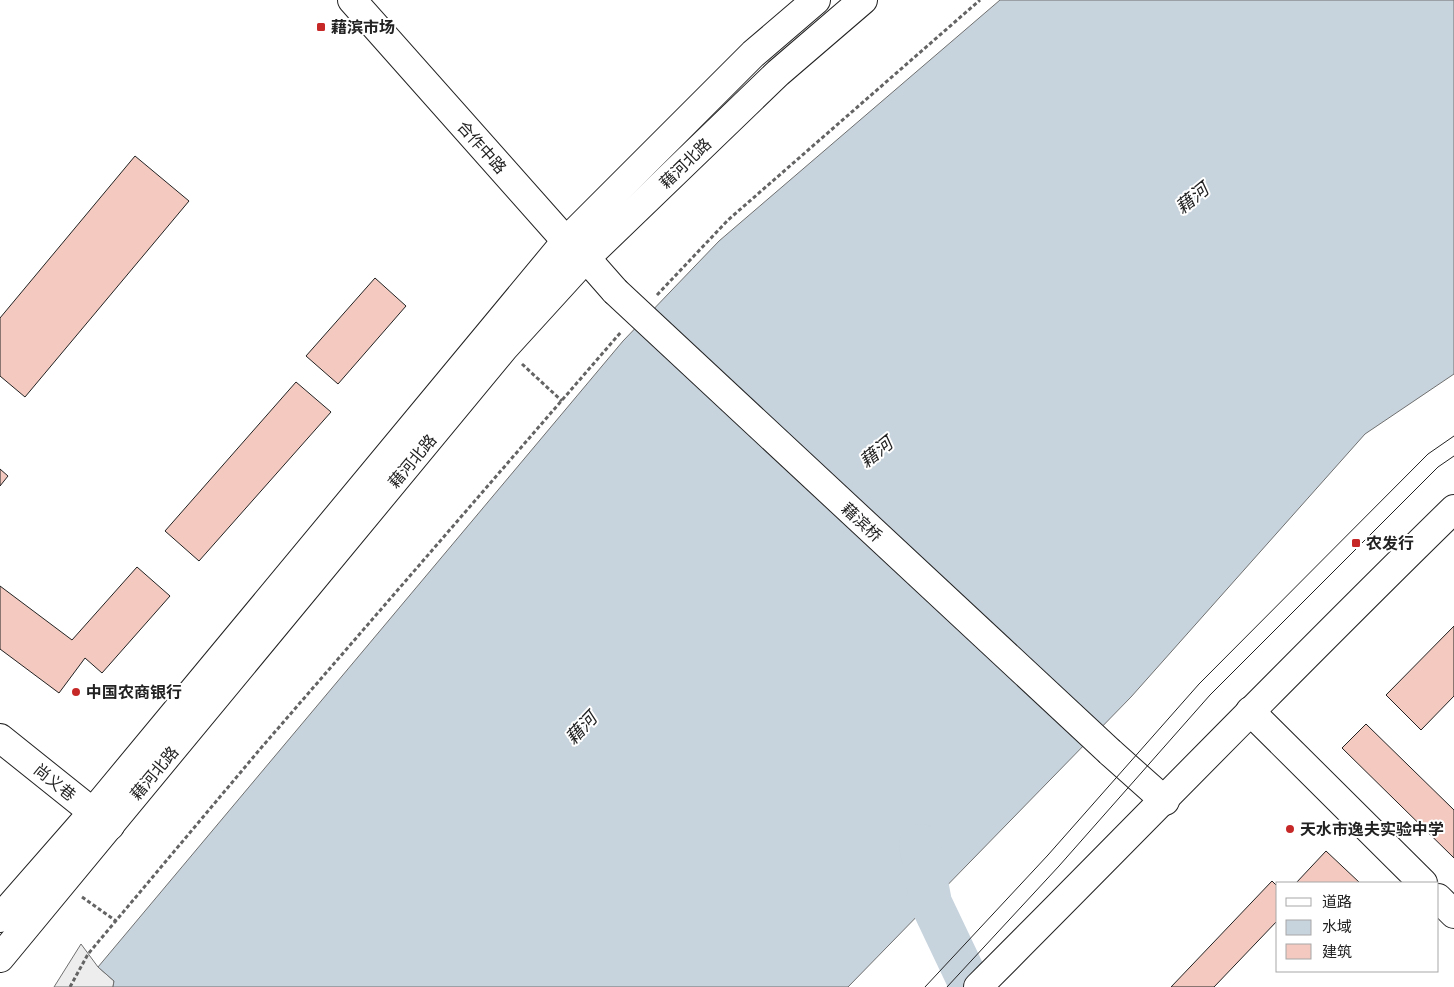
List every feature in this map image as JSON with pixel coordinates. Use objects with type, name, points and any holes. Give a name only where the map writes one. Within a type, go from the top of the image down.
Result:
[{"type":"main road","name":"合作中路","points":[[352,0],[615,291]]},
{"type":"main road","name":"藉河北路","points":[[0,958],[63,883],[101,820],[576,249],[753,54],[816,0]]},
{"type":"main road","name":"藉河北路","points":[[0,918],[101,820],[504,348],[576,249],[863,0]]},
{"type":"main road","name":"藉滨桥","points":[[615,291],[1164,801]]},
{"type":"main road","points":[[978,987],[1164,801],[1250,711],[1454,509]]},
{"type":"main road","points":[[1250,711],[1422,882]]},
{"type":"main road","name":"尚义巷","points":[[0,738],[101,820]]},
{"type":"main road","points":[[1439,899],[1454,914]]},
{"type":"path","points":[[655,297],[728,220],[980,0]]},
{"type":"path","points":[[70,987],[88,954],[261,748],[628,325]]},
{"type":"path","points":[[504,348],[562,401]]},
{"type":"path","points":[[1351,542],[1355,538]]},
{"type":"path","points":[[63,883],[116,921]]},
{"type":"shaded area","points":[[81,944],[98,967],[114,981],[113,987],[54,987]]},
{"type":"water","name":"藉河","points":[[1000,0],[1454,0],[1454,374],[1365,434],[1131,697],[848,987],[113,987],[114,981],[98,967],[623,341],[719,241]]},
{"type":"building","points":[[135,156],[189,201],[25,397],[0,376],[0,318]]},
{"type":"building","points":[[375,278],[406,306],[338,384],[306,356]]},
{"type":"building","points":[[296,382],[331,412],[199,561],[165,531]]},
{"type":"building","points":[[0,469],[8,476],[0,486]]},
{"type":"building","points":[[137,567],[170,596],[102,673],[85,658],[59,693],[0,649],[0,586],[72,640]]},
{"type":"building","points":[[1454,626],[1454,696],[1421,730],[1386,695]]},
{"type":"building","points":[[1366,724],[1454,810],[1454,858],[1342,748]]},
{"type":"building","points":[[1326,851],[1359,882],[1297,882]]},
{"type":"building","points":[[1272,881],[1276,885],[1276,922],[1214,987],[1171,987]]},
{"type":"waterway","points":[[920,845],[931,903],[971,987]]},
{"type":"tram line","points":[[925,987],[1048,855],[1199,684],[1428,454],[1454,436]]},
{"type":"tram line","points":[[947,987],[1059,866],[1210,695],[1438,467],[1454,456]]},
{"type":"place","name":"藉滨市场","points":[[321,27]]},
{"type":"place","name":"农发行","points":[[1356,543]]},
{"type":"place","name":"中国农商银行","points":[[76,692]]},
{"type":"place","name":"天水市逸夫实验中学","points":[[1290,829]]}]
